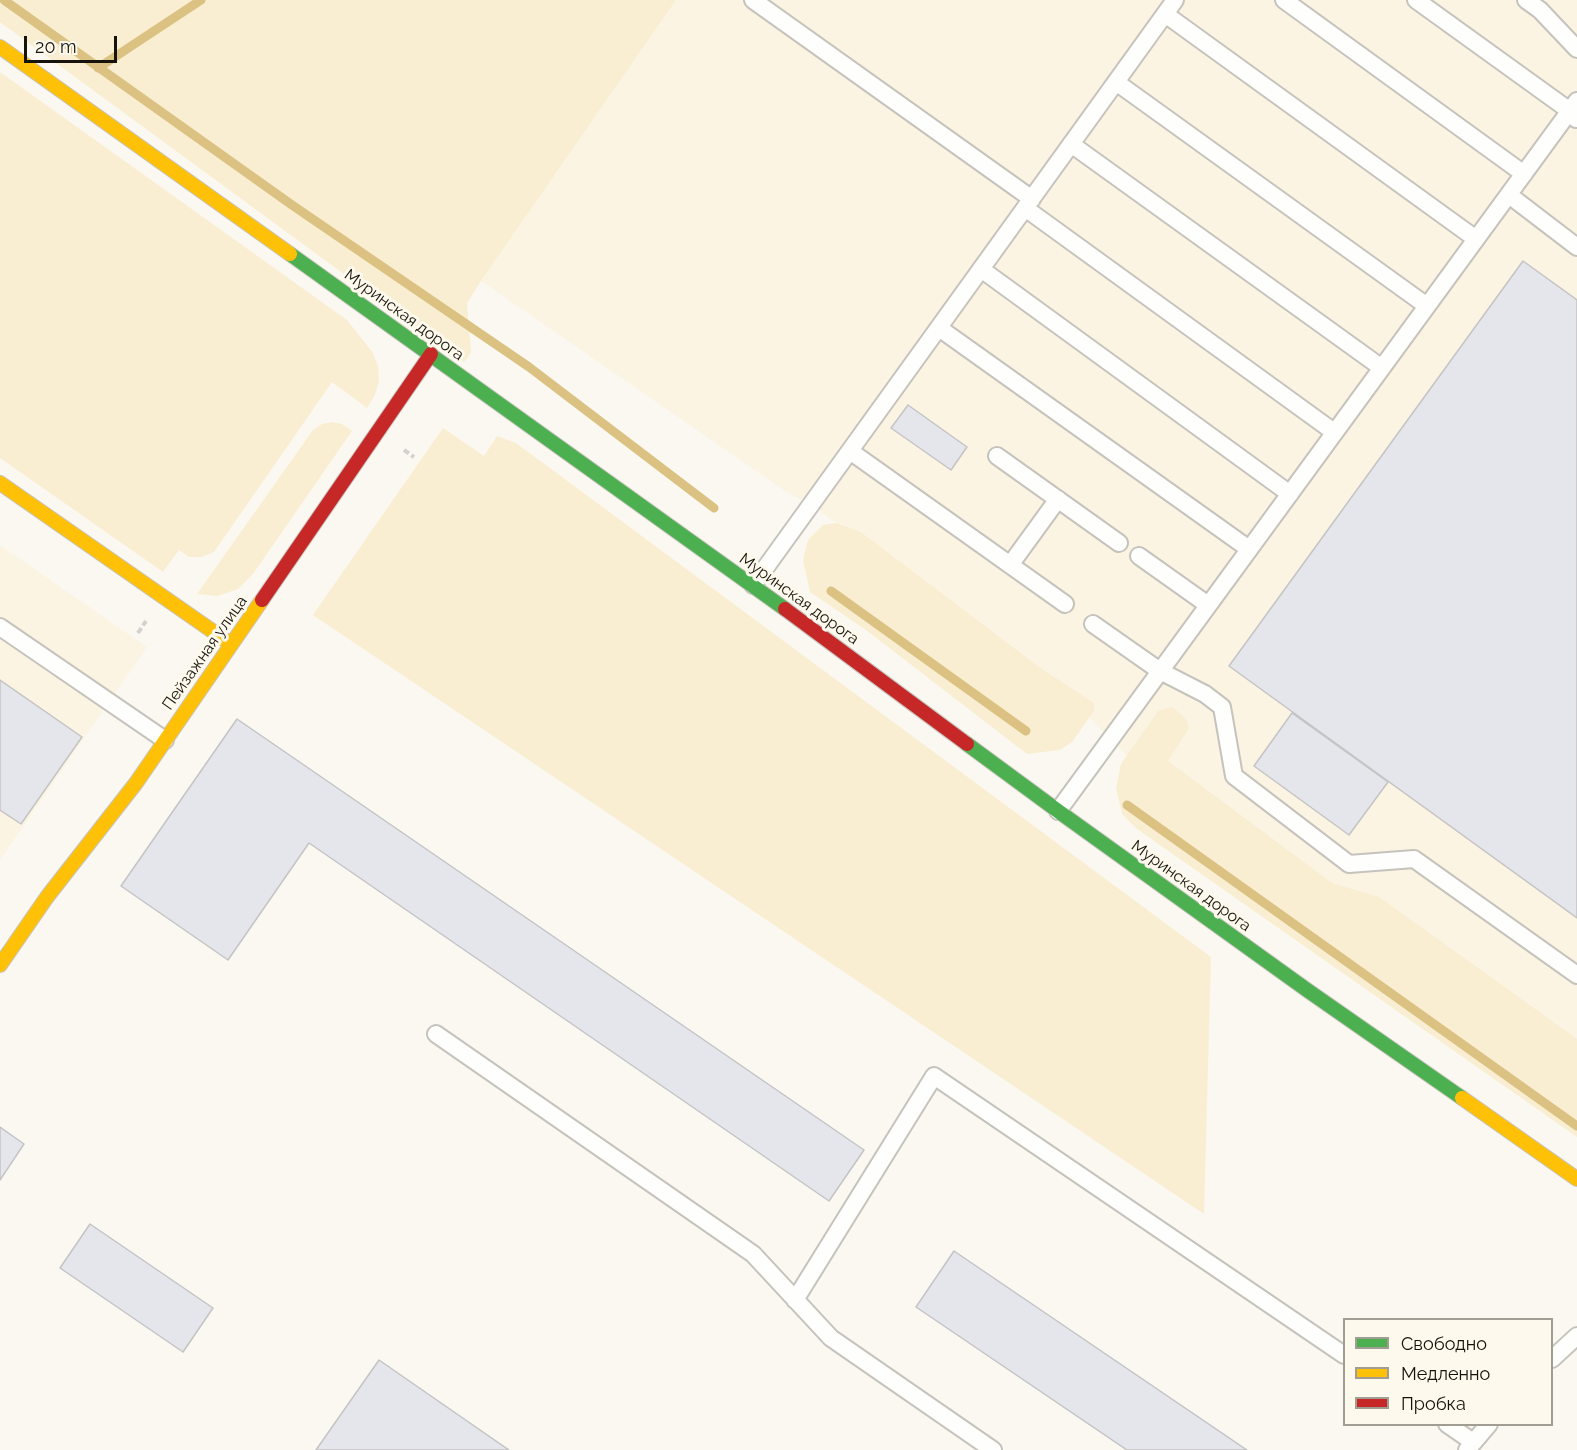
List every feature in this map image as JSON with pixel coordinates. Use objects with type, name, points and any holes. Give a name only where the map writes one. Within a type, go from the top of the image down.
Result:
[{"type":"street","name":"Муринская дорога","points":[[0,47],[753,585],[1058,811],[1307,990],[1577,1179]]},
{"type":"street","name":"Пейзажная улица","points":[[0,965],[47,897],[136,783],[431,354]]},
{"type":"street","points":[[0,483],[231,644]]},
{"type":"lane","points":[[753,0],[1335,432]]},
{"type":"lane","points":[[753,585],[1175,0]]},
{"type":"lane","points":[[1284,0],[1524,174]]},
{"type":"lane","points":[[1058,811],[1524,174],[1575,111],[1416,0]]},
{"type":"lane","points":[[1526,0],[1540,10],[1577,49]]},
{"type":"lane","points":[[1164,14],[1476,239]]},
{"type":"lane","points":[[1116,82],[1427,306]]},
{"type":"lane","points":[[1071,144],[1382,368]]},
{"type":"lane","points":[[1509,195],[1577,247]]},
{"type":"lane","points":[[981,269],[1290,494]]},
{"type":"lane","points":[[939,328],[1250,549]]},
{"type":"lane","points":[[850,451],[1065,604]]},
{"type":"lane","points":[[997,456],[1119,543]]},
{"type":"lane","points":[[1010,565],[1058,499]]},
{"type":"lane","points":[[1139,556],[1208,605]]},
{"type":"lane","points":[[1093,624],[1160,671],[1205,694],[1222,707],[1234,776],[1349,864],[1414,859],[1577,975]]},
{"type":"lane","points":[[0,627],[165,740]]},
{"type":"lane","points":[[436,1034],[753,1254],[831,1338],[993,1450]]},
{"type":"lane","points":[[795,1300],[934,1076],[1343,1354]]},
{"type":"lane","points":[[1553,1357],[1577,1336]]},
{"type":"lane","points":[[1448,1426],[1470,1446],[1488,1426]]},
{"type":"shaded area","points":[[0,0],[676,0],[467,303],[471,353],[464,362],[0,22]]},
{"type":"shaded area","points":[[676,0],[1577,0],[1577,1074],[1135,764],[1042,669],[861,532],[836,523],[811,505],[788,493],[481,281]]},
{"type":"shaded area","points":[[0,72],[347,320],[373,353],[378,366],[379,381],[375,395],[367,408],[332,382],[214,552],[202,557],[189,557],[179,550],[163,572],[0,458]]},
{"type":"shaded area","points":[[332,422],[342,424],[352,431],[253,574],[238,589],[218,596],[197,594],[313,430],[322,424]]},
{"type":"shaded area","points":[[443,428],[484,456],[497,436],[516,443],[1211,957],[1204,1214],[313,615]]},
{"type":"shaded area","points":[[836,523],[861,532],[1042,669],[1094,703],[1094,711],[1072,742],[1060,750],[1027,754],[866,630],[810,592],[803,560],[808,540],[823,525]]},
{"type":"shaded area","points":[[0,545],[147,647],[0,860]]},
{"type":"shaded area","points":[[1172,707],[1185,718],[1189,728],[1168,761],[1332,883],[1379,897],[1577,1039],[1577,1137],[1137,829],[1122,814],[1116,788],[1121,764],[1158,711]]},
{"type":"building","points":[[1523,261],[1577,300],[1577,918],[1229,666]]},
{"type":"building","points":[[908,405],[967,447],[951,470],[891,428]]},
{"type":"building","points":[[0,680],[82,737],[21,824],[0,810]]},
{"type":"building","points":[[1292,713],[1388,782],[1349,835],[1254,766]]},
{"type":"building","points":[[237,719],[864,1150],[829,1201],[309,843],[228,960],[121,886]]},
{"type":"building","points":[[0,1127],[24,1144],[0,1180]]},
{"type":"building","points":[[90,1224],[213,1308],[183,1352],[60,1268]]},
{"type":"building","points":[[954,1251],[1247,1450],[1127,1450],[916,1307]]},
{"type":"building","points":[[379,1360],[509,1450],[316,1450]]},
{"type":"waterway","points":[[4,0],[292,205],[529,367],[714,508]]},
{"type":"waterway","points":[[98,68],[201,0]]},
{"type":"waterway","points":[[831,591],[1026,731]]},
{"type":"waterway","points":[[1127,805],[1577,1126]]},
{"type":"traffic: fast","points":[[290,254],[785,609]]},
{"type":"traffic: fast","points":[[967,744],[1307,990],[1462,1098]]},
{"type":"traffic: slow","points":[[0,47],[290,254]]},
{"type":"traffic: slow","points":[[0,483],[231,644]]},
{"type":"traffic: slow","points":[[0,965],[47,897],[136,783],[262,600]]},
{"type":"traffic: slow","points":[[1462,1098],[1577,1179]]},
{"type":"traffic: jam","points":[[262,600],[431,354]]},
{"type":"traffic: jam","points":[[785,609],[967,744]]}]
